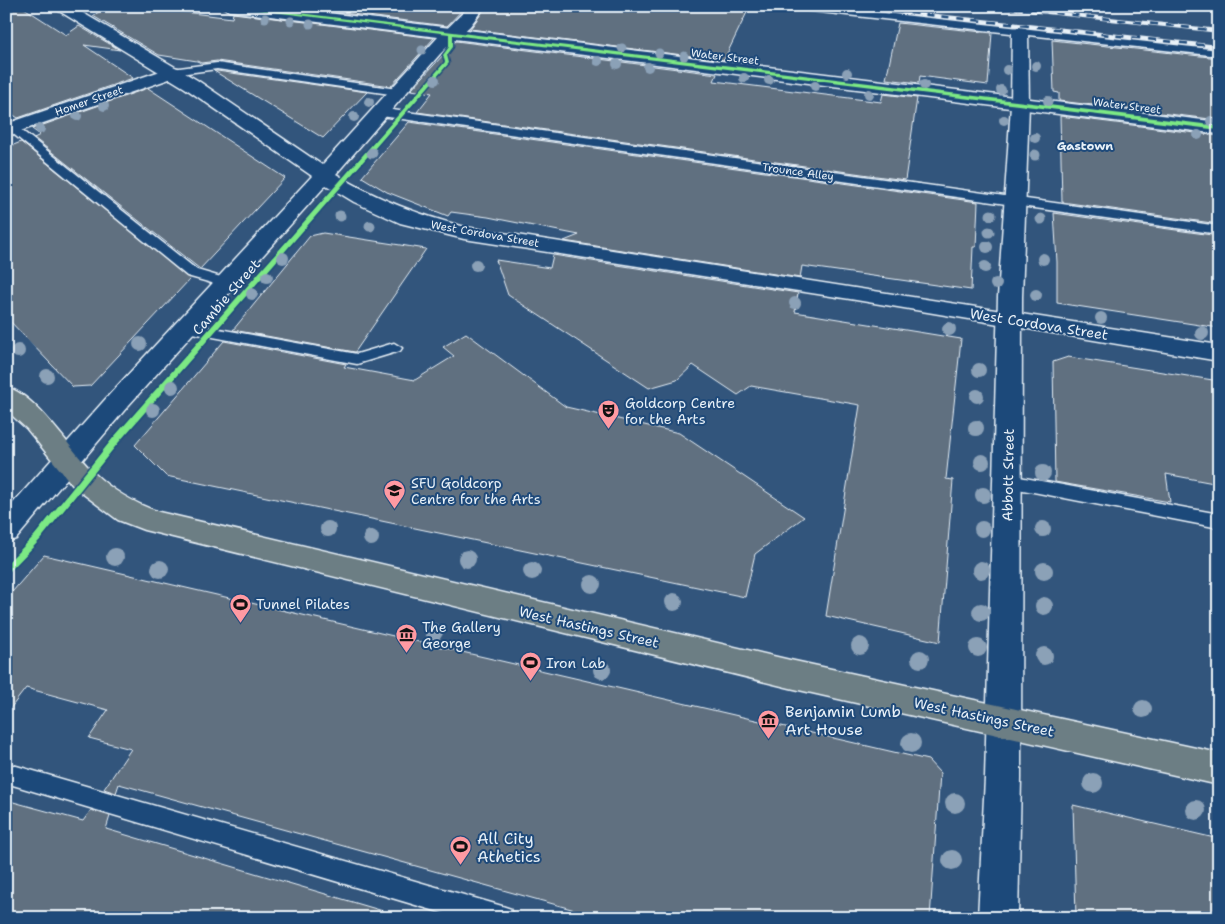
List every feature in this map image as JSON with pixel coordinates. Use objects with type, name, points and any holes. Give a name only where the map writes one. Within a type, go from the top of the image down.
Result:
[{"type":"main road","name":"West Cordova Street","points":[[59,6],[172,72],[324,175],[383,208],[437,227],[1219,353]]},
{"type":"main road","name":"Water Street","points":[[229,6],[1020,105],[1219,128]]},
{"type":"main road","name":"Cambie Street","points":[[6,531],[114,405],[324,175],[378,112],[451,34],[464,23],[477,6]]},
{"type":"main road","name":"Abbott Street","points":[[998,918],[1004,721],[1011,319],[1014,202],[1020,105],[1020,32]]},
{"type":"main road","name":"Homer Street","points":[[9,126],[172,72]]},
{"type":"main road","name":"West Hastings Street","points":[[6,395],[36,423],[66,462],[84,480],[128,512],[154,522],[770,670],[1219,769]]},
{"type":"lane","points":[[792,6],[1219,53]]},
{"type":"lane","points":[[172,72],[217,66],[397,92]]},
{"type":"lane","name":"Trounce Alley","points":[[378,112],[1219,230]]},
{"type":"lane","points":[[9,126],[192,273],[226,283]]},
{"type":"lane","points":[[186,328],[358,359],[394,348]]},
{"type":"lane","points":[[1008,481],[1219,521]]},
{"type":"lane","points":[[6,773],[502,918]]},
{"type":"building","points":[[6,6],[21,6],[66,35],[79,26],[120,50],[84,45],[133,78],[18,118],[6,110]]},
{"type":"building","points":[[107,6],[136,6],[232,18],[233,13],[434,38],[391,86],[217,61],[201,63],[159,55],[93,16]]},
{"type":"building","points":[[288,6],[466,6],[447,26]]},
{"type":"building","points":[[487,6],[750,6],[724,60],[470,29]]},
{"type":"building","points":[[898,23],[992,33],[988,85],[920,76],[919,83],[886,79]]},
{"type":"building","points":[[1052,40],[1219,58],[1219,120],[1059,101],[1059,93],[1054,92]]},
{"type":"building","points":[[456,41],[717,74],[714,81],[881,102],[883,94],[917,98],[905,180],[417,112],[432,93],[411,90]]},
{"type":"building","points":[[214,71],[217,71],[367,92],[323,138]]},
{"type":"building","points":[[148,88],[285,178],[200,269],[34,138],[40,135],[32,129]]},
{"type":"building","points":[[1060,116],[1219,136],[1219,224],[1062,202]]},
{"type":"building","points":[[409,122],[978,202],[976,247],[973,247],[971,290],[802,266],[800,278],[564,241],[579,235],[488,217],[451,212],[448,216],[387,192],[362,177]]},
{"type":"building","points":[[21,142],[190,279],[90,386],[73,387],[6,317],[6,148]]},
{"type":"building","points":[[1054,213],[1219,236],[1219,328],[1057,303]]},
{"type":"building","points":[[323,233],[426,249],[355,352],[233,330],[310,236]]},
{"type":"building","points":[[553,255],[798,293],[795,312],[961,339],[946,479],[953,480],[940,642],[826,616],[860,405],[751,386],[738,395],[693,365],[677,380],[649,388],[508,295],[496,260],[550,268]]},
{"type":"building","points":[[466,333],[566,407],[679,433],[804,517],[755,554],[745,597],[166,476],[135,445],[224,341],[346,364],[344,367],[415,380],[454,356],[443,347]]},
{"type":"building","points":[[1068,357],[1219,381],[1219,484],[1166,474],[1170,502],[1055,482],[1053,362]]},
{"type":"building","points":[[44,555],[928,760],[940,773],[930,918],[604,918],[119,784],[116,793],[104,789],[131,749],[89,738],[108,710],[26,688],[6,714],[6,599]]},
{"type":"building","points":[[6,800],[83,821],[91,810],[110,816],[106,829],[383,911],[382,918],[6,918]]},
{"type":"building","points":[[1073,805],[1219,839],[1219,918],[1076,918]]},
{"type":"railway","points":[[846,6],[1219,47]]},
{"type":"railway","points":[[991,6],[1219,31]]},
{"type":"cycle path","points":[[229,6],[1219,128]]},
{"type":"cycle path","points":[[6,570],[37,538],[116,440],[447,62],[445,55],[451,47],[451,34]]},
{"type":"place","name":"Goldcorp Centre for the Arts","points":[[609,430]]},
{"type":"place","name":"SFU Goldcorp Centre for the Arts","points":[[395,510]]},
{"type":"place","name":"Tunnel Pilates","points":[[240,623]]},
{"type":"place","name":"The Gallery George","points":[[406,654]]},
{"type":"place","name":"Iron Lab","points":[[530,682]]},
{"type":"place","name":"Benjamin Lumb Art House","points":[[769,739]]},
{"type":"place","name":"All City Athetics","points":[[461,866]]},
{"type":"district","name":"Gastown","points":[[1085,146]]}]
